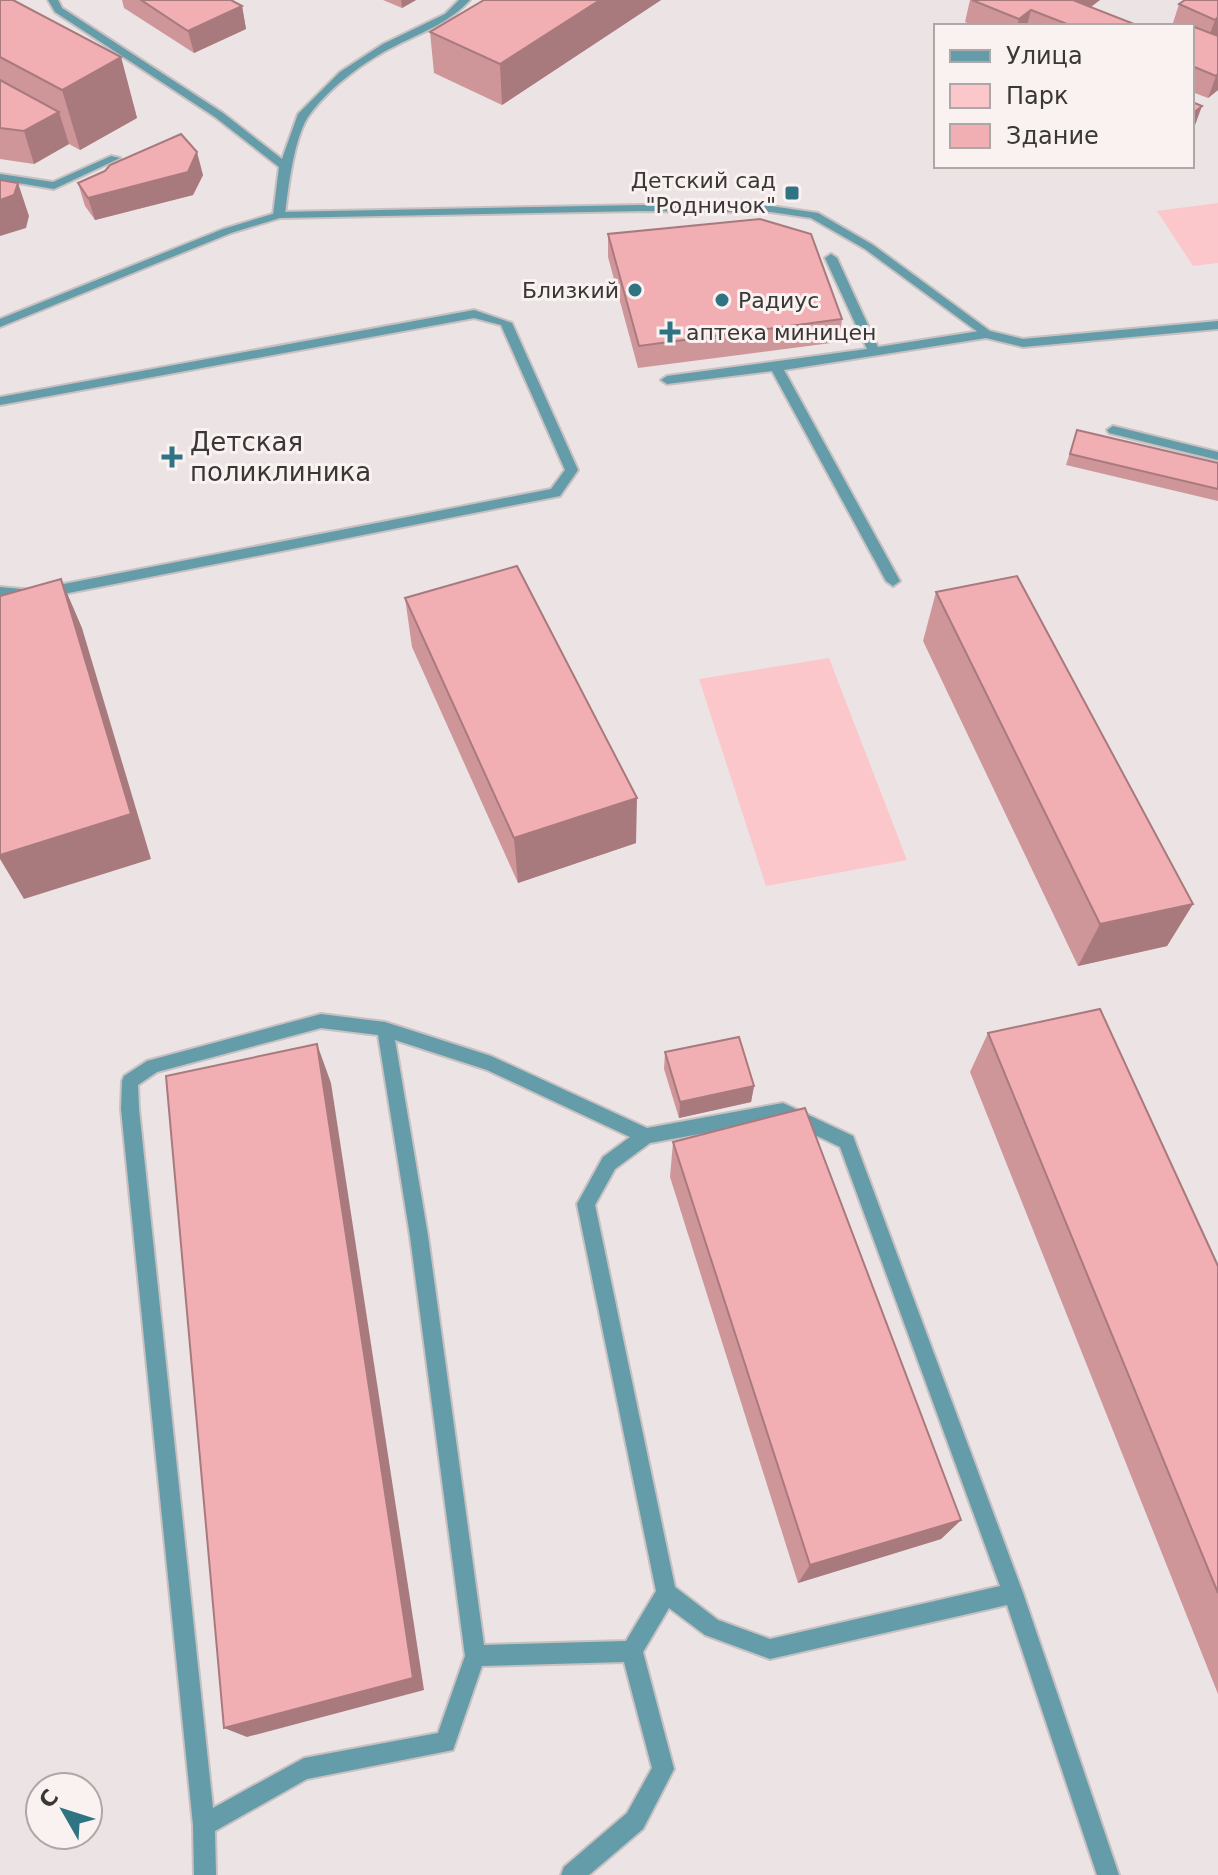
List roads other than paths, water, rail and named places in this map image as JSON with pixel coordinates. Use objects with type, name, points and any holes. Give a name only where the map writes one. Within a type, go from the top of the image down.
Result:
[{"type":"street","points":[[53,0],[58,10],[219,115],[285,166]]},
{"type":"street","points":[[279,215],[285,166],[303,114],[344,74],[387,46],[448,16],[465,0]]},
{"type":"street","points":[[0,177],[54,186],[115,158]]},
{"type":"street","points":[[0,323],[227,231],[279,215],[641,208],[771,209],[814,215],[869,247],[986,334]]},
{"type":"street","points":[[831,258],[874,352]]},
{"type":"street","points":[[0,401],[474,314],[506,323],[572,470],[555,493],[33,595],[0,592]]},
{"type":"street","points":[[667,380],[776,367],[986,334],[1023,343],[1218,325]]},
{"type":"street","points":[[776,367],[893,581]]},
{"type":"street","points":[[1113,430],[1218,456]]},
{"type":"street","points":[[205,1875],[204,1825],[130,1081],[153,1066],[321,1021],[385,1029],[491,1064],[646,1136]]},
{"type":"street","points":[[204,1825],[304,1769],[445,1742],[475,1656],[419,1236],[385,1029]]},
{"type":"street","points":[[1013,1593],[770,1649],[712,1628],[666,1593],[586,1204],[609,1163],[646,1136],[783,1111],[847,1142],[1013,1593],[1108,1875]]},
{"type":"street","points":[[572,1875],[635,1821],[663,1769],[632,1651],[666,1593]]},
{"type":"street","points":[[475,1656],[632,1651]]},
{"type":"place","name":"Детский сад \"Родничок\"","points":[[792,193]]},
{"type":"place","name":"Близкий","points":[[635,290]]},
{"type":"place","name":"Радиус","points":[[722,300]]},
{"type":"place","name":"аптека миницен","points":[[670,332]]},
{"type":"place","name":"Детская поликлиника","points":[[172,457]]}]
